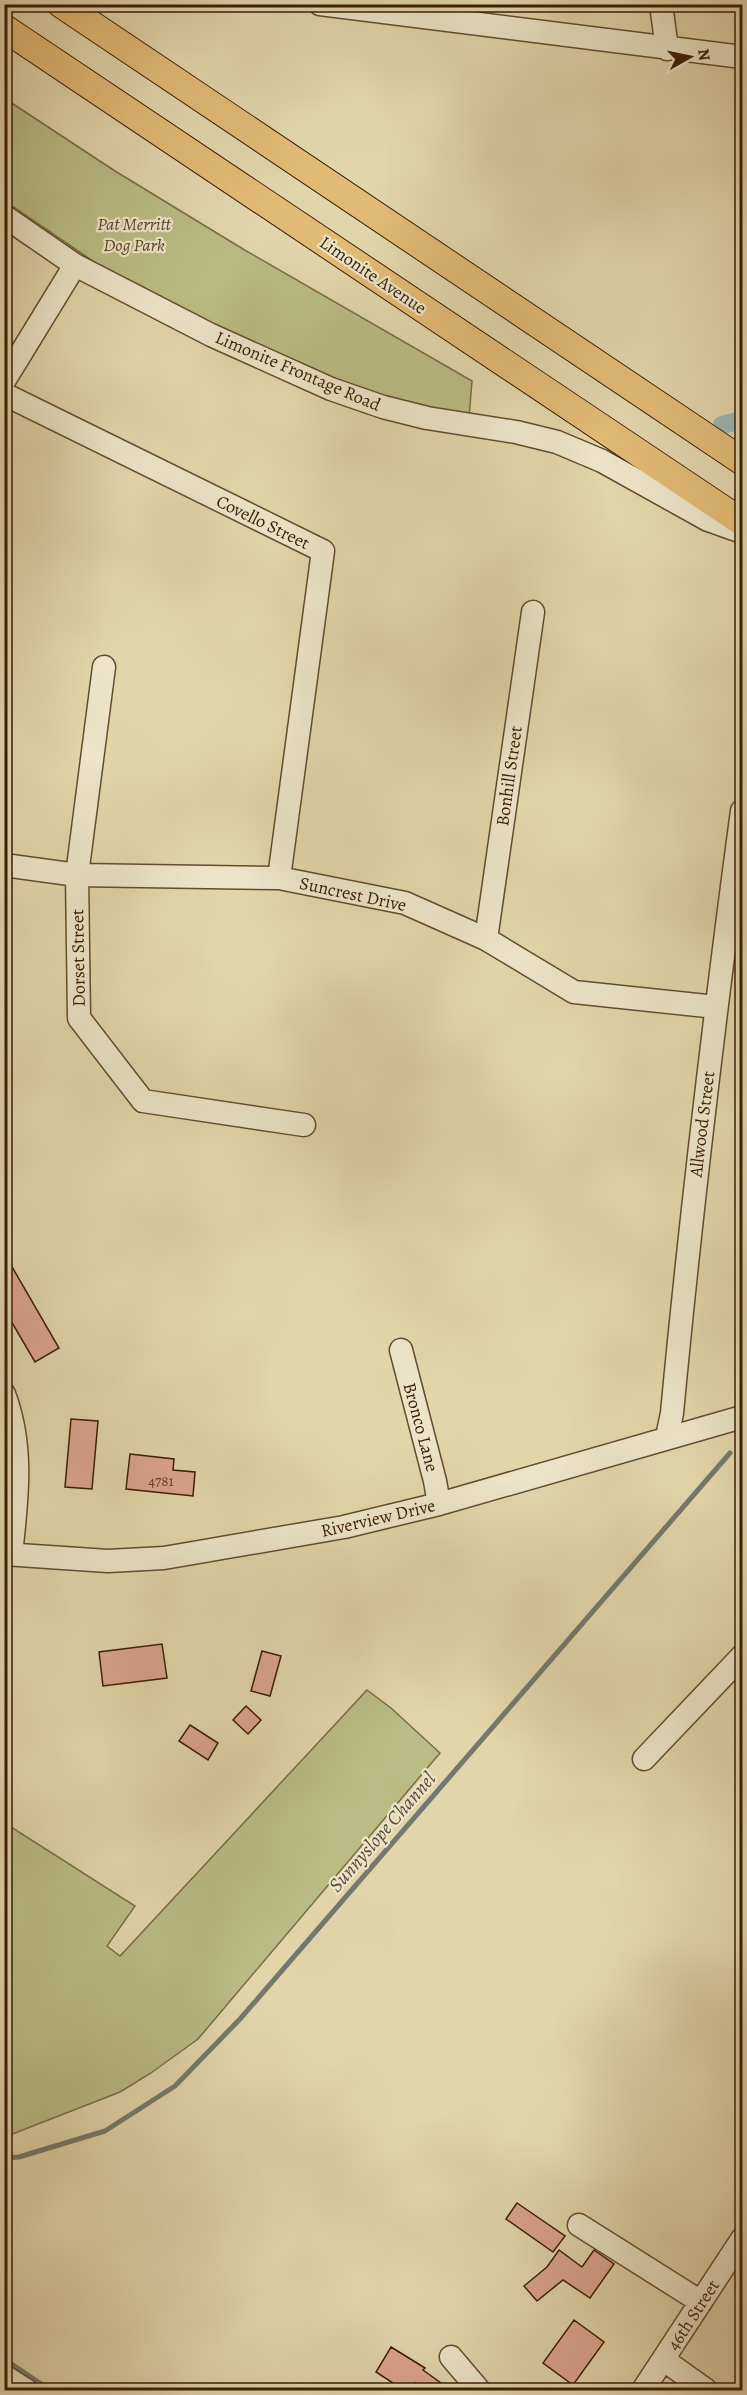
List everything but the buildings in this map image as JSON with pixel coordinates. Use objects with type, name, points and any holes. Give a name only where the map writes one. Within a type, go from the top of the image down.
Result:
[{"type":"main road","points":[[61,4],[742,461]]},
{"type":"main road","name":"Limonite Avenue","points":[[4,28],[742,522]]},
{"type":"street","points":[[320,4],[742,57]]},
{"type":"street","points":[[661,4],[667,48]]},
{"type":"street","name":"Limonite Frontage Road","points":[[4,216],[75,265],[211,336],[331,389],[383,407],[427,418],[516,432],[557,442],[602,461],[708,520],[742,532]]},
{"type":"street","points":[[4,381],[75,265]]},
{"type":"street","name":"Covello Street","points":[[4,394],[322,551],[279,878]]},
{"type":"street","name":"Bonhill Street","points":[[486,939],[533,612]]},
{"type":"street","name":"Dorset Street","points":[[104,667],[77,875],[79,1018],[142,1101],[304,1125]]},
{"type":"street","name":"Allwood Street","points":[[667,1437],[672,1413],[716,1007],[742,811]]},
{"type":"street","name":"Suncrest Drive","points":[[4,865],[77,875],[279,878],[405,903],[486,939],[574,992],[716,1007]]},
{"type":"street","name":"Bronco Lane","points":[[401,1350],[439,1504]]},
{"type":"street","points":[[4,1394],[17,1446],[18,1479],[8,1554]]},
{"type":"street","name":"Riverview Drive","points":[[8,1554],[108,1561],[164,1558],[344,1527],[439,1504],[742,1417]]},
{"type":"street","points":[[644,1759],[742,1656]]},
{"type":"street","points":[[579,2225],[700,2302]]},
{"type":"street","name":"46th Street","points":[[643,2391],[742,2239]]},
{"type":"street","points":[[451,2357],[479,2391]]},
{"type":"street","points":[[664,2360],[706,2391]]},
{"type":"street","points":[[4,2376],[26,2391]]},
{"type":"green space","name":"Pat Merritt Dog Park","points":[[4,98],[115,171],[243,249],[472,381],[469,418],[391,402],[232,336],[109,272],[5,201]]},
{"type":"green space","points":[[367,1690],[391,1708],[440,1753],[198,2039],[120,2092],[5,2137],[5,1823],[135,1906],[107,1946],[120,1956]]},
{"type":"waterway","points":[[722,425],[742,420]]},
{"type":"waterway","name":"Sunnyslope Channel","points":[[4,2158],[19,2157],[105,2131],[175,2086],[240,2019],[730,1453]]},
{"type":"waterway","points":[[4,2359],[50,2390]]}]
